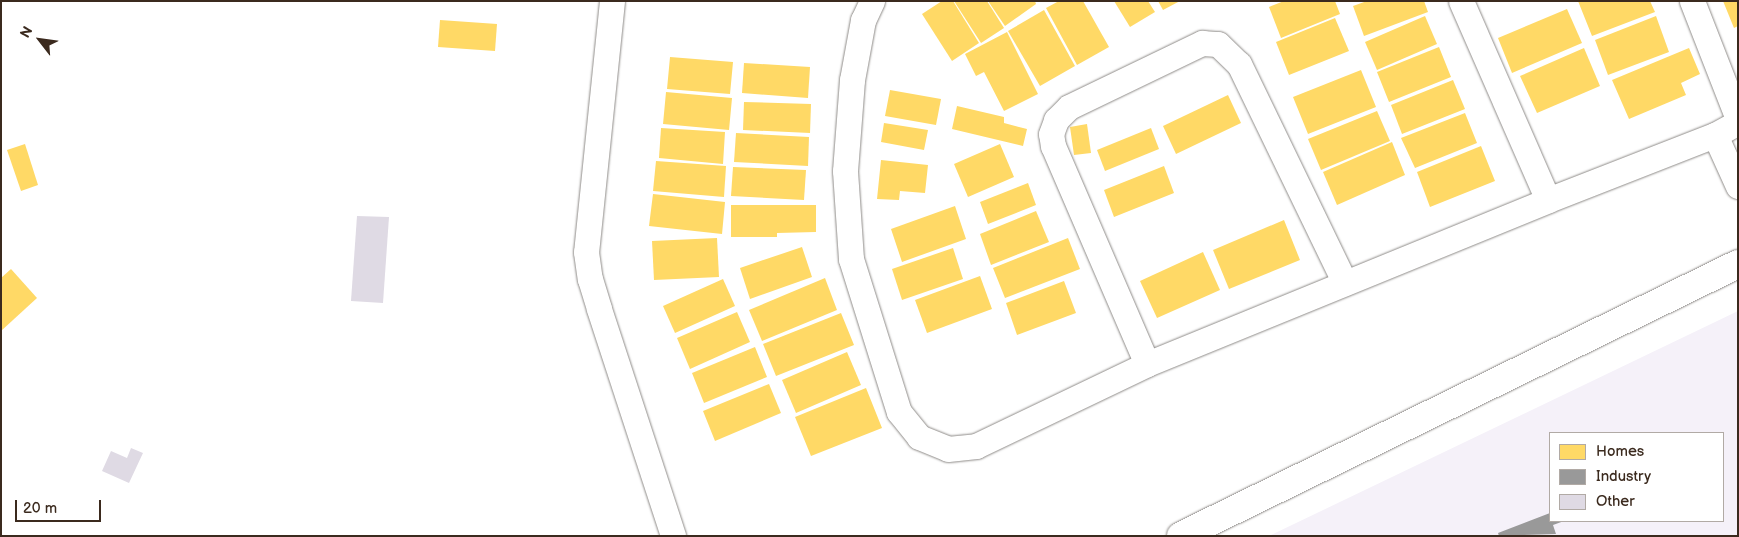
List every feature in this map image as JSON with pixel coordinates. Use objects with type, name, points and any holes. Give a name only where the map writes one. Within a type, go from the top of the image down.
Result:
[{"type":"main road","points":[[1182,536],[1738,264]]},
{"type":"street","points":[[612,1],[586,252],[587,261],[599,309],[673,536]]},
{"type":"street","points":[[872,1],[863,20],[852,80],[845,171],[850,259],[898,412],[919,437],[948,449],[976,446],[1147,364],[1548,200],[1715,135],[1738,121],[1692,1]]},
{"type":"street","points":[[1461,1],[1548,200]]},
{"type":"street","points":[[1147,364],[1054,146],[1052,134],[1056,120],[1070,107],[1202,43],[1218,44],[1239,64],[1345,283]]},
{"type":"street","points":[[1715,135],[1738,186]]},
{"type":"shaded area","points":[[1738,311],[1738,536],[1269,536]]},
{"type":"building: Homes","points":[[942,1],[953,1],[979,43],[952,61],[922,14]]},
{"type":"building: Homes","points":[[954,1],[987,1],[1004,28],[981,43]]},
{"type":"building: Homes","points":[[988,1],[1035,1],[1036,4],[1005,26]]},
{"type":"building: Homes","points":[[1059,1],[1083,1],[1109,47],[1077,65],[1046,8]]},
{"type":"building: Homes","points":[[1114,1],[1148,1],[1155,12],[1130,27]]},
{"type":"building: Homes","points":[[1158,1],[1180,1],[1163,10]]},
{"type":"building: Homes","points":[[1284,1],[1335,1],[1340,14],[1281,38],[1269,7]]},
{"type":"building: Homes","points":[[1367,1],[1424,1],[1428,12],[1364,36],[1353,6]]},
{"type":"building: Homes","points":[[1578,1],[1650,1],[1655,12],[1592,36]]},
{"type":"building: Homes","points":[[1723,1],[1738,1],[1738,26],[1734,28]]},
{"type":"building: Homes","points":[[1567,9],[1582,43],[1512,73],[1498,38]]},
{"type":"building: Homes","points":[[1044,10],[1075,66],[1040,86],[1008,31]]},
{"type":"building: Homes","points":[[1425,16],[1437,44],[1377,70],[1365,42]]},
{"type":"building: Homes","points":[[1656,16],[1669,52],[1608,75],[1595,40]]},
{"type":"building: Homes","points":[[1335,18],[1349,51],[1289,75],[1276,42]]},
{"type":"building: Homes","points":[[440,20],[497,24],[495,51],[438,47]]},
{"type":"building: Homes","points":[[1007,32],[1038,94],[1004,111],[984,72],[976,76],[965,54]]},
{"type":"building: Homes","points":[[1439,47],[1451,77],[1389,102],[1377,72]]},
{"type":"building: Homes","points":[[1584,48],[1600,86],[1537,113],[1520,76]]},
{"type":"building: Homes","points":[[1689,48],[1700,74],[1681,83],[1686,95],[1629,119],[1612,80]]},
{"type":"building: Homes","points":[[670,57],[733,62],[730,94],[667,89]]},
{"type":"building: Homes","points":[[744,63],[810,67],[808,98],[742,93]]},
{"type":"building: Homes","points":[[1361,70],[1376,107],[1308,134],[1293,97]]},
{"type":"building: Homes","points":[[1453,80],[1465,109],[1402,134],[1391,105]]},
{"type":"building: Homes","points":[[890,90],[941,99],[936,125],[885,116]]},
{"type":"building: Homes","points":[[666,92],[732,98],[729,130],[663,124]]},
{"type":"building: Homes","points":[[1228,95],[1241,123],[1176,154],[1163,126]]},
{"type":"building: Homes","points":[[744,102],[811,104],[810,133],[743,130]]},
{"type":"building: Homes","points":[[957,106],[1004,117],[1004,123],[1027,129],[1023,146],[952,129]]},
{"type":"building: Homes","points":[[1377,111],[1390,141],[1321,170],[1308,139]]},
{"type":"building: Homes","points":[[1465,113],[1477,143],[1415,168],[1401,138]]},
{"type":"building: Homes","points":[[884,123],[928,130],[924,150],[881,142]]},
{"type":"building: Homes","points":[[1087,124],[1091,153],[1074,155],[1070,127]]},
{"type":"building: Homes","points":[[661,128],[725,132],[723,164],[659,158]]},
{"type":"building: Homes","points":[[1151,128],[1159,149],[1105,171],[1097,150]]},
{"type":"building: Homes","points":[[736,133],[809,137],[808,166],[734,162]]},
{"type":"building: Homes","points":[[1392,142],[1405,175],[1337,205],[1323,172]]},
{"type":"building: Homes","points":[[25,144],[38,185],[21,191],[7,150]]},
{"type":"building: Homes","points":[[1000,144],[1014,177],[968,197],[954,164]]},
{"type":"building: Homes","points":[[1481,146],[1495,181],[1430,207],[1417,172]]},
{"type":"building: Homes","points":[[881,160],[928,165],[925,193],[900,191],[899,200],[877,199]]},
{"type":"building: Homes","points":[[656,161],[726,166],[724,197],[653,191]]},
{"type":"building: Homes","points":[[1164,166],[1174,193],[1114,217],[1104,190]]},
{"type":"building: Homes","points":[[733,167],[806,170],[804,200],[731,196]]},
{"type":"building: Homes","points":[[1028,183],[1036,205],[988,224],[980,202]]},
{"type":"building: Homes","points":[[653,194],[725,202],[722,234],[649,226]]},
{"type":"building: Homes","points":[[731,205],[816,205],[816,232],[777,233],[777,237],[731,237]]},
{"type":"building: Homes","points":[[955,206],[966,239],[902,262],[891,229]]},
{"type":"building: Homes","points":[[1036,211],[1049,242],[991,265],[980,234]]},
{"type":"building: Homes","points":[[1284,220],[1300,260],[1229,289],[1213,250]]},
{"type":"building: Homes","points":[[717,238],[719,277],[654,280],[652,241]]},
{"type":"building: Homes","points":[[1068,238],[1080,269],[1005,298],[993,268]]},
{"type":"building: Homes","points":[[802,247],[812,277],[750,299],[740,268]]},
{"type":"building: Homes","points":[[953,248],[963,279],[902,300],[892,269]]},
{"type":"building: Homes","points":[[1203,252],[1220,290],[1157,318],[1140,281]]},
{"type":"building: Homes","points":[[11,269],[37,298],[1,331],[1,278]]},
{"type":"building: Homes","points":[[980,276],[992,309],[927,333],[915,300]]},
{"type":"building: Homes","points":[[825,278],[837,310],[762,341],[749,310]]},
{"type":"building: Homes","points":[[723,279],[735,306],[675,333],[663,306]]},
{"type":"building: Homes","points":[[1064,281],[1076,313],[1017,335],[1006,303]]},
{"type":"building: Homes","points":[[737,312],[750,342],[690,369],[677,338]]},
{"type":"building: Homes","points":[[841,313],[854,345],[776,376],[763,344]]},
{"type":"building: Homes","points":[[755,347],[767,377],[704,403],[692,373]]},
{"type":"building: Homes","points":[[847,352],[861,385],[796,413],[782,380]]},
{"type":"building: Homes","points":[[769,384],[781,413],[715,441],[703,411]]},
{"type":"building: Homes","points":[[866,388],[882,428],[811,456],[795,417]]},
{"type":"building: Industry","points":[[1549,513],[1549,522],[1561,522],[1553,525],[1556,534],[1499,536],[1498,533]]},
{"type":"building: Other","points":[[357,216],[389,217],[383,303],[351,301]]},
{"type":"building: Other","points":[[131,448],[143,453],[129,483],[102,471],[111,451],[127,458]]}]
